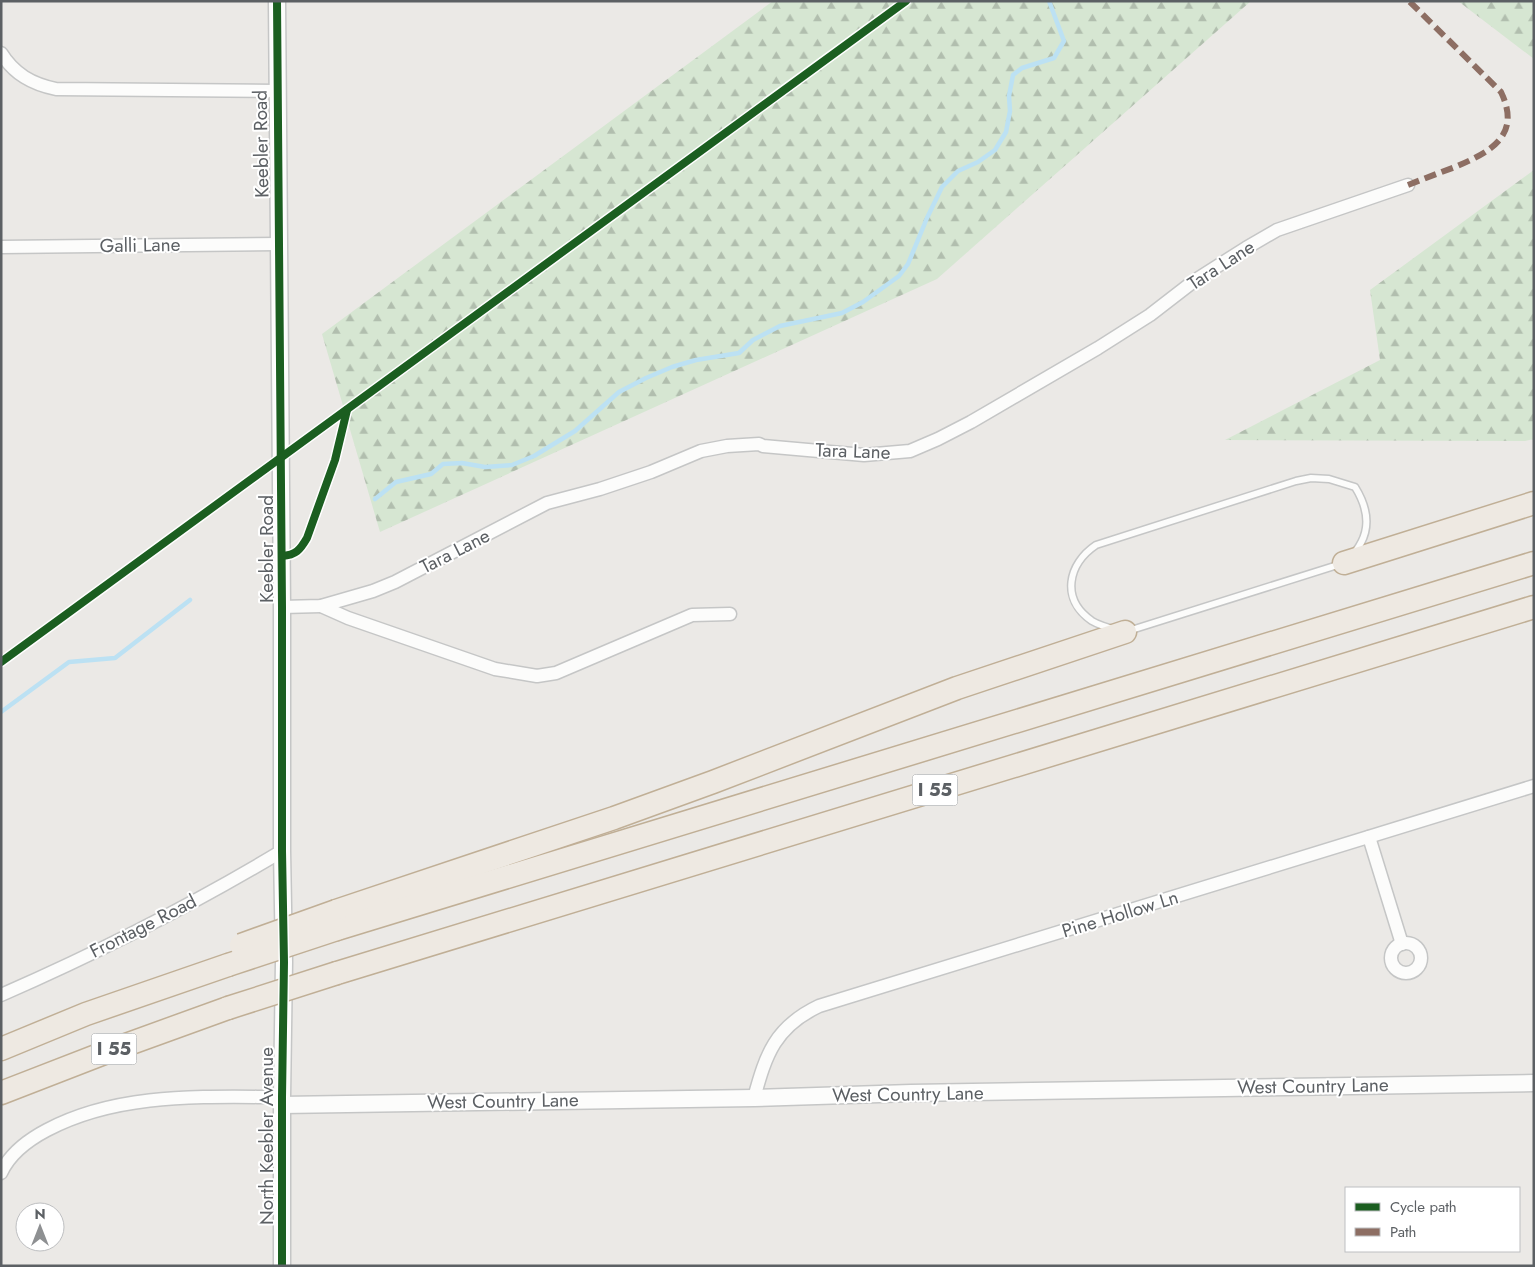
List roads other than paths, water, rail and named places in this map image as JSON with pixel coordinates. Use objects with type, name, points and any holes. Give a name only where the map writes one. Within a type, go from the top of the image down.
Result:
[{"type":"highway","points":[[1344,563],[1534,503]]},
{"type":"highway","name":"I 55","points":[[1,1049],[86,1014],[187,978],[228,957],[336,920],[1534,563]]},
{"type":"highway","name":"I 55","points":[[1,1094],[112,1050],[228,1008],[337,973],[1534,607]]},
{"type":"highway","points":[[336,920],[713,782],[957,688],[1125,632]]},
{"type":"street","name":"Keebler Road","points":[[277,1],[283,1006]]},
{"type":"street","points":[[1,53],[16,72],[28,80],[41,86],[56,89],[277,91]]},
{"type":"street","name":"Tara Lane","points":[[282,607],[321,606],[373,591],[547,503],[600,489],[651,472],[701,451],[727,446],[759,444],[763,446],[864,455],[910,452],[971,422],[1098,348],[1150,316],[1202,276],[1277,230],[1408,185]]},
{"type":"street","name":"Galli Lane","points":[[1,247],[279,244]]},
{"type":"street","name":"Tara Lane","points":[[321,606],[348,618],[495,669],[538,676],[556,673],[692,615],[730,614]]},
{"type":"street","name":"Pine Hollow Ln","points":[[754,1098],[762,1070],[774,1042],[799,1018],[819,1006],[1534,786]]},
{"type":"street","points":[[1369,837],[1402,944]]},
{"type":"street","name":"Frontage Road","points":[[1,995],[129,934],[235,879],[282,851]]},
{"type":"street","name":"North Keebler Avenue","points":[[282,1266],[283,1006]]},
{"type":"street","name":"West Country Lane","points":[[1,1173],[16,1150],[32,1138],[82,1114],[110,1106],[140,1101],[206,1097],[282,1101],[754,1098],[911,1093],[1534,1082]]},
{"type":"lane","points":[[1311,478],[1329,479],[1355,487],[1363,500],[1367,525],[1364,537],[1354,555],[1344,563],[1125,632],[1093,622],[1082,612],[1074,599],[1071,584],[1073,572],[1078,562],[1096,544],[1296,481],[1311,478]]},
{"type":"waterway","points":[[375,499],[396,482],[431,474],[443,464],[462,463],[485,467],[512,465],[534,456],[575,431],[619,392],[646,378],[672,367],[696,360],[739,353],[753,340],[780,326],[842,313],[863,302],[899,276],[908,264],[942,187],[958,171],[978,162],[995,150],[1006,132],[1013,75],[1022,68],[1054,58],[1064,41],[1049,1]]},
{"type":"waterway","points":[[1,712],[69,662],[115,658],[190,600]]}]
